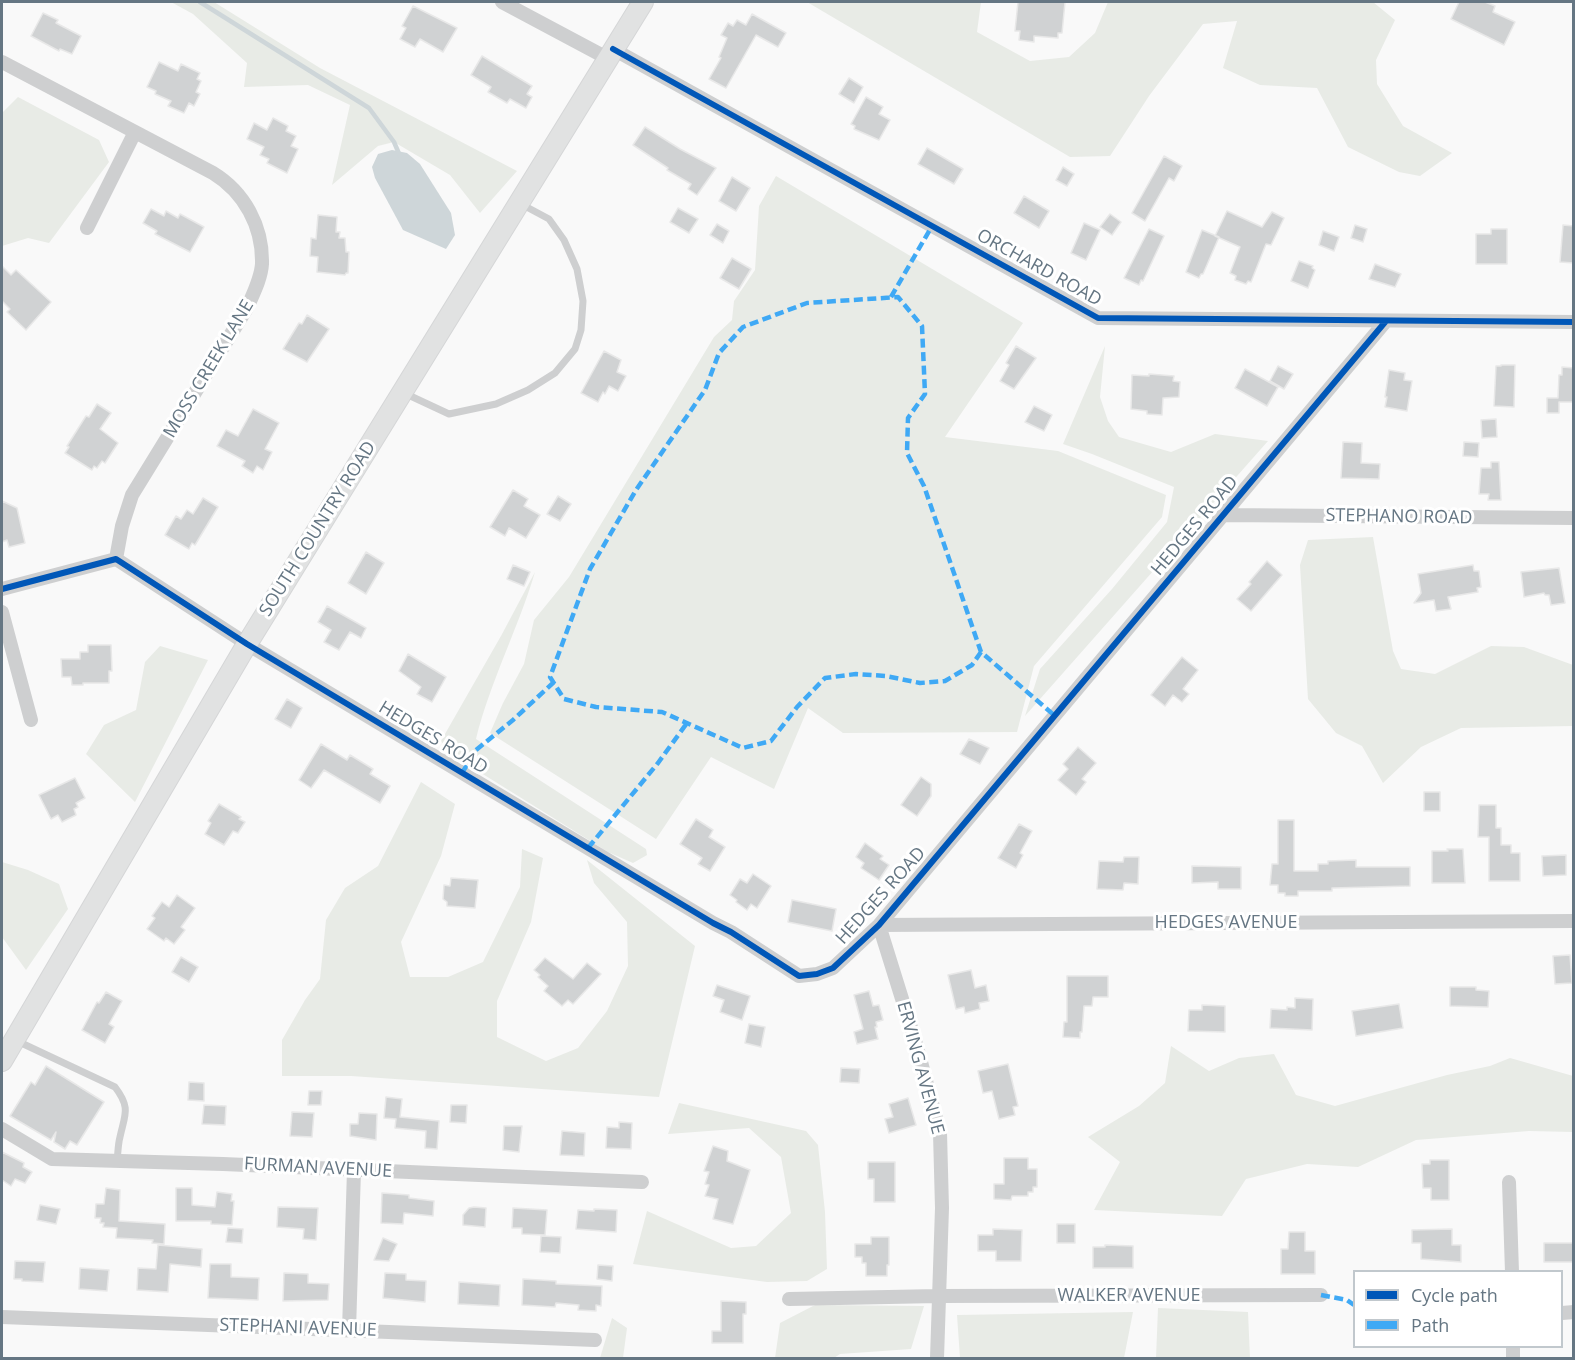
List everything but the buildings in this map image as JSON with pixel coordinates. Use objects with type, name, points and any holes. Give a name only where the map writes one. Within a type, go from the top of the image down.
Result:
[{"type":"main road","name":"SOUTH COUNTRY ROAD","points":[[2,1061],[247,644],[643,2]]},
{"type":"street","name":"ORCHARD ROAD","points":[[502,2],[610,53],[1098,318],[1574,322]]},
{"type":"street","name":"MOSS CREEK LANE","points":[[2,62],[228,182],[243,199],[254,220],[262,264],[257,285],[247,308],[132,495],[122,526],[116,559]]},
{"type":"street","points":[[87,228],[135,132]]},
{"type":"street","name":"HEDGES ROAD","points":[[116,559],[247,644],[731,932],[799,976],[817,974],[833,968],[879,925],[1386,321]]},
{"type":"street","name":"STEPHANO ROAD","points":[[1224,515],[1574,518]]},
{"type":"street","points":[[2,589],[116,559]]},
{"type":"street","points":[[2,612],[31,720]]},
{"type":"street","name":"HEDGES AVENUE","points":[[879,925],[1574,921]]},
{"type":"street","name":"ERVING AVENUE","points":[[879,925],[917,1047],[940,1133],[942,1208],[937,1359]]},
{"type":"street","name":"FURMAN AVENUE","points":[[2,1129],[52,1159],[642,1182]]},
{"type":"street","points":[[350,1330],[354,1170]]},
{"type":"street","points":[[1509,1182],[1512,1270]]},
{"type":"street","name":"WALKER AVENUE","points":[[789,1299],[938,1296],[1321,1295]]},
{"type":"street","name":"STEPHANI AVENUE","points":[[2,1317],[595,1340]]},
{"type":"lane","points":[[402,392],[449,414],[487,406],[528,390],[555,373],[574,349],[581,330],[583,301],[577,269],[564,240],[549,219],[518,202]]},
{"type":"lane","points":[[14,1039],[115,1087],[122,1096],[126,1111],[117,1161]]},
{"type":"shaded area","points":[[171,2],[214,2],[320,68],[517,171],[480,213],[450,175],[394,142],[378,146],[332,185],[350,105],[308,85],[244,87],[247,63],[193,14]]},
{"type":"shaded area","points":[[807,2],[981,2],[977,32],[1030,61],[1069,57],[1095,33],[1108,2],[1373,2],[1395,20],[1376,60],[1377,84],[1403,126],[1452,153],[1420,176],[1399,172],[1348,147],[1317,88],[1260,85],[1223,68],[1237,21],[1203,24],[1149,96],[1110,156],[1070,157]]},
{"type":"shaded area","points":[[18,97],[99,140],[109,162],[49,243],[28,238],[2,246],[2,113]]},
{"type":"shaded area","points":[[392,150],[407,153],[420,164],[451,213],[455,235],[446,249],[403,230],[375,178],[372,167],[378,154]]},
{"type":"shaded area","points":[[776,176],[1023,323],[945,437],[1058,451],[1166,495],[1162,517],[1034,666],[1017,732],[843,733],[808,708],[774,789],[711,757],[656,839],[490,733],[524,664],[534,620],[569,577],[714,337],[732,320],[734,301],[755,270],[759,206]]},
{"type":"shaded area","points":[[1105,346],[1100,397],[1108,421],[1119,437],[1171,452],[1215,434],[1268,441],[1025,716],[1040,669],[1112,589],[1167,522],[1174,487],[1063,444]]},
{"type":"shaded area","points":[[1373,537],[1393,651],[1401,669],[1435,674],[1491,646],[1524,647],[1573,665],[1573,726],[1461,728],[1421,747],[1383,783],[1362,746],[1336,733],[1308,699],[1300,565],[1308,540]]},
{"type":"shaded area","points":[[535,572],[476,739],[646,849],[647,855],[633,863],[608,852],[449,753],[441,741]]},
{"type":"shaded area","points":[[160,646],[208,660],[135,802],[86,754],[104,725],[136,710],[145,662]]},
{"type":"shaded area","points":[[421,782],[455,804],[441,856],[401,942],[410,977],[448,977],[483,962],[520,887],[522,849],[543,858],[531,922],[497,1001],[497,1037],[546,1061],[578,1048],[607,1011],[628,966],[627,922],[594,883],[587,860],[695,946],[659,1097],[351,1076],[282,1076],[282,1040],[320,979],[326,920],[345,888],[378,866]]},
{"type":"shaded area","points":[[2,862],[28,870],[59,884],[68,909],[26,970],[2,937]]},
{"type":"shaded area","points":[[1171,1046],[1209,1071],[1239,1058],[1274,1054],[1296,1095],[1335,1106],[1447,1075],[1490,1066],[1510,1058],[1573,1076],[1573,1132],[1529,1131],[1416,1140],[1358,1167],[1307,1164],[1246,1179],[1222,1216],[1094,1210],[1120,1162],[1088,1137],[1139,1106],[1165,1083]]},
{"type":"shaded area","points":[[679,1103],[806,1131],[818,1145],[825,1212],[827,1269],[807,1281],[767,1282],[633,1264],[647,1211],[731,1248],[756,1246],[791,1213],[781,1157],[749,1128],[668,1134]]},
{"type":"shaded area","points":[[815,1305],[924,1306],[911,1349],[840,1354],[834,1358],[775,1358],[780,1323]]},
{"type":"shaded area","points":[[1158,1308],[1248,1312],[1250,1358],[1156,1358]]},
{"type":"shaded area","points":[[1133,1312],[1124,1358],[960,1358],[957,1315]]},
{"type":"shaded area","points":[[612,1318],[627,1328],[623,1358],[600,1358]]},
{"type":"waterway","points":[[200,2],[369,108],[394,142],[400,156]]},
{"type":"marked path","points":[[891,297],[932,226]]},
{"type":"marked path","points":[[981,652],[972,665],[945,681],[920,683],[886,676],[856,674],[825,678],[797,707],[771,741],[743,748],[662,712],[596,707],[564,699],[550,677],[590,569],[636,490],[705,390],[719,353],[743,327],[807,303],[898,297],[922,326],[925,394],[908,418],[907,453],[924,486],[981,652],[1055,716]]},
{"type":"marked path","points":[[462,773],[476,750],[554,682]]},
{"type":"marked path","points":[[588,848],[658,763],[687,723]]},
{"type":"marked path","points":[[1321,1295],[1347,1300],[1353,1304]]},
{"type":"cycle path","points":[[613,49],[1098,318],[1574,322]]},
{"type":"cycle path","points":[[2,589],[116,559],[247,644],[731,932],[799,976],[817,974],[833,968],[879,925],[1386,321]]}]
